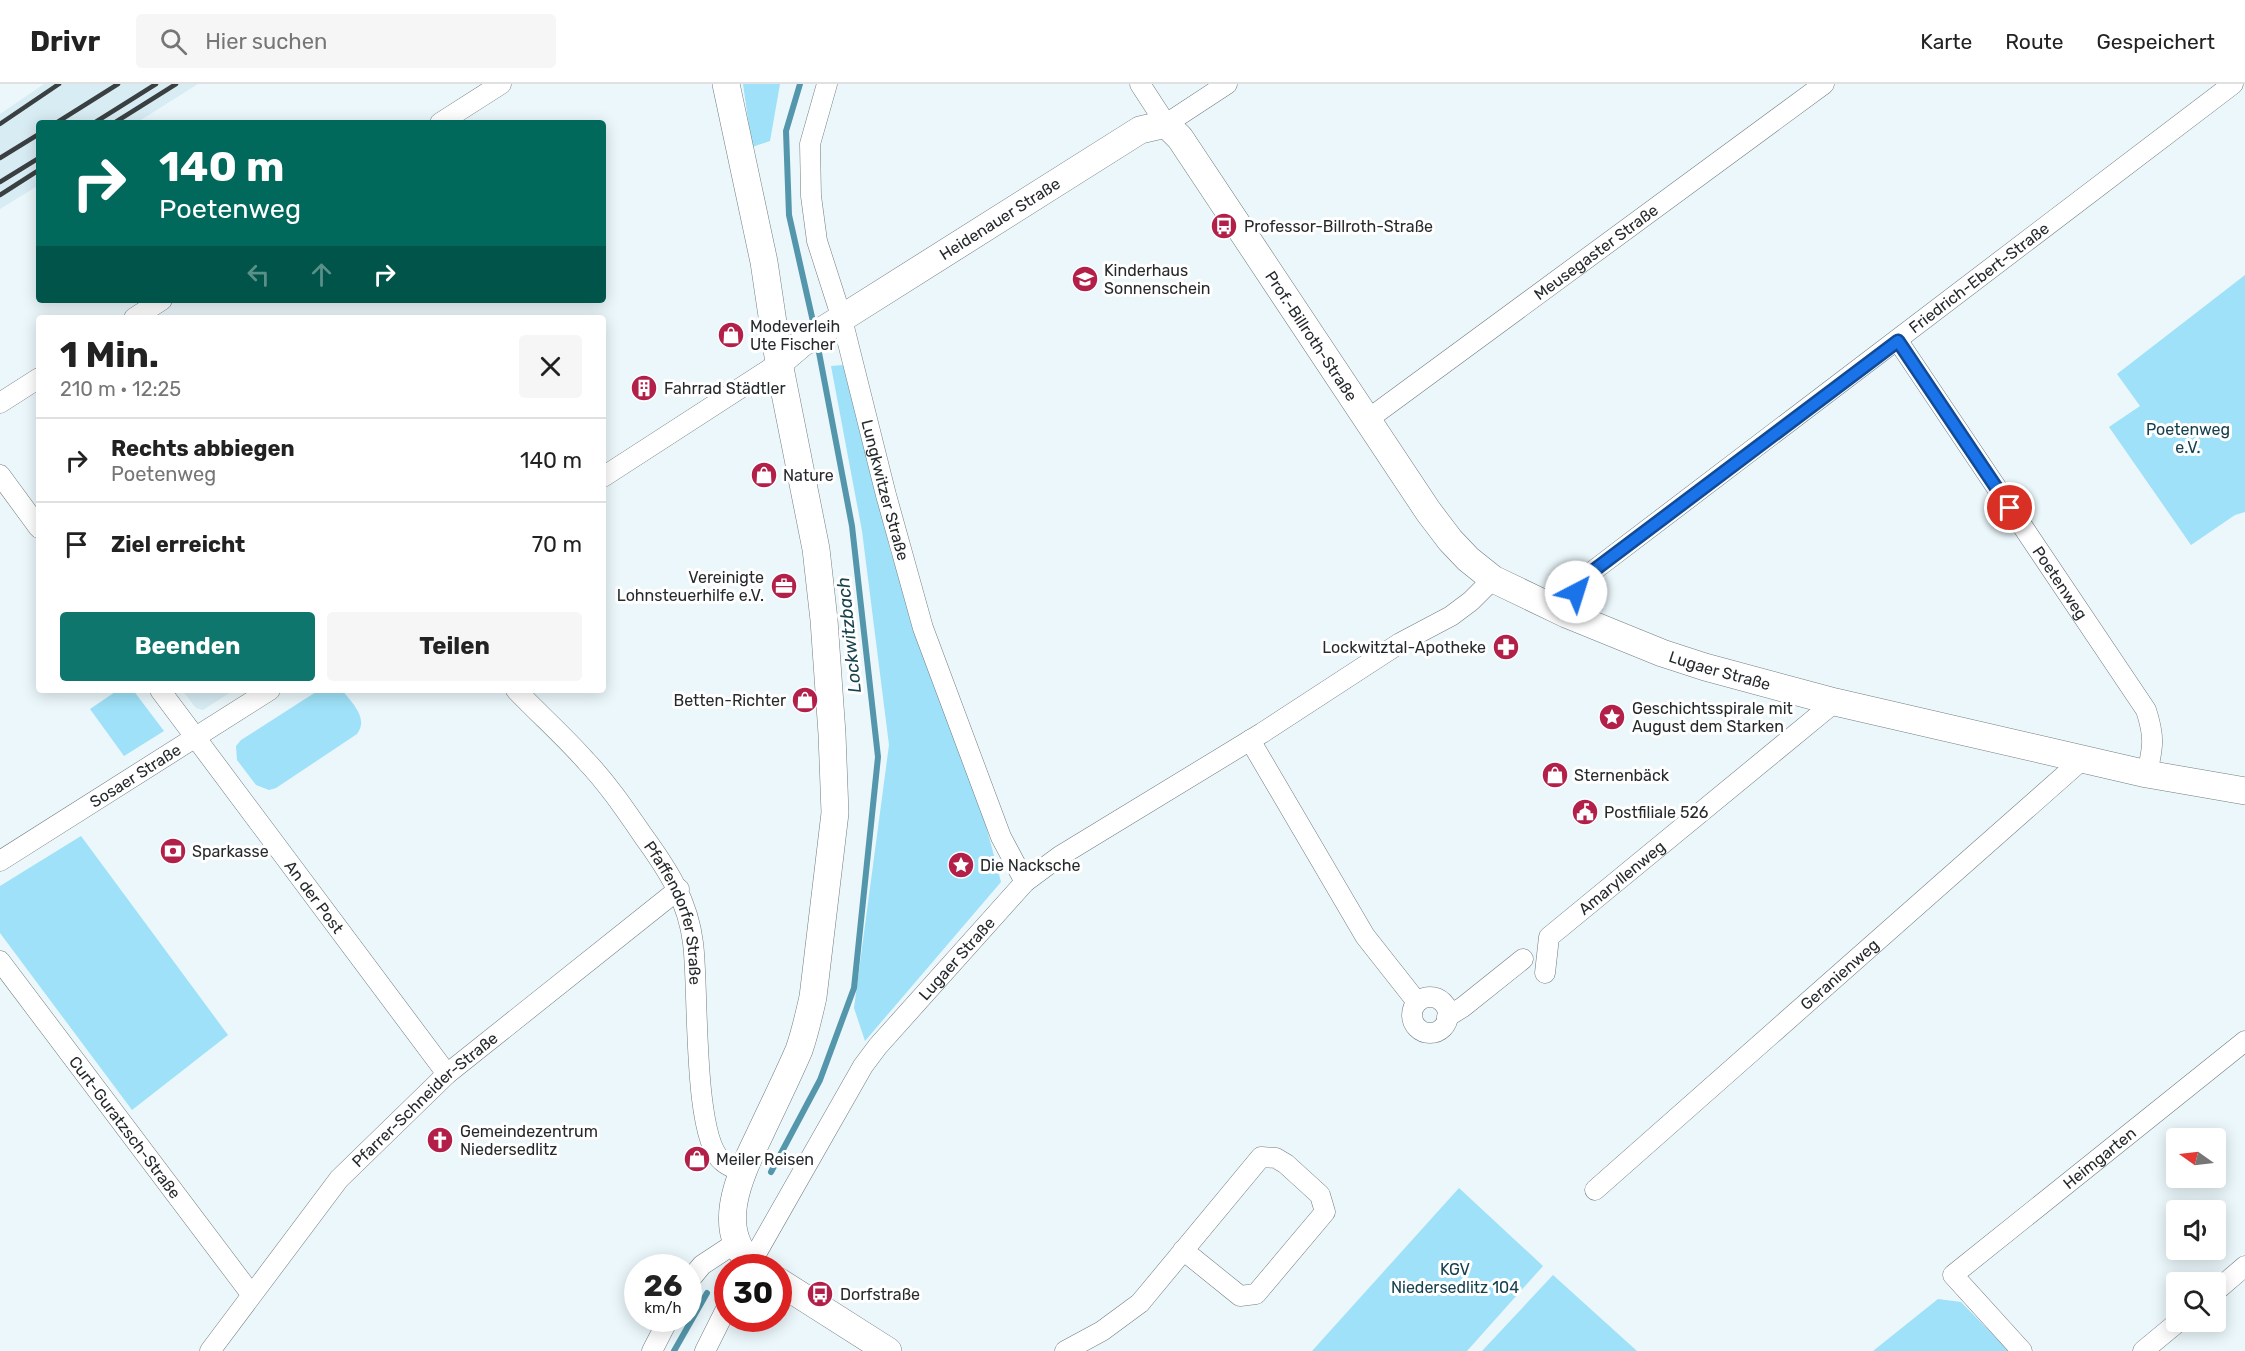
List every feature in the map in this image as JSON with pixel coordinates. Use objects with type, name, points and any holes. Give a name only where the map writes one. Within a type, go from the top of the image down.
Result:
[{"type":"street","points":[[445,120],[501,84]]},
{"type":"street","points":[[726,84],[764,262],[779,363],[816,549],[824,620],[835,813],[813,997],[807,1024],[798,1051],[742,1172],[732,1208],[733,1226],[745,1254]]},
{"type":"street","name":"Lungkwitzer Straße","points":[[827,84],[810,144],[811,196],[817,241],[836,322],[923,628],[1001,837],[1025,882]]},
{"type":"street","name":"Prof.-Billroth-Straße","points":[[1140,84],[1166,123],[1180,138],[1367,420],[1450,540],[1468,559],[1493,579]]},
{"type":"street","name":"Heidenauer Straße","points":[[779,363],[801,344],[1140,130],[1166,123],[1227,84]]},
{"type":"street","name":"Meusegaster Straße","points":[[1367,420],[1824,84]]},
{"type":"street","name":"Friedrich-Ebert-Straße","points":[[1566,614],[1576,592],[1589,574],[2233,84]]},
{"type":"street","points":[[139,315],[157,303]]},
{"type":"street","name":"Poetenweg","points":[[1898,341],[2146,710],[2153,733],[2147,774]]},
{"type":"street","points":[[606,475],[779,363]]},
{"type":"street","points":[[0,403],[36,380]]},
{"type":"street","points":[[0,475],[36,524]]},
{"type":"street","name":"Lugaer Straße","points":[[752,1254],[863,1066],[878,1046],[1025,882],[1060,856],[1250,740],[1400,643],[1451,616],[1471,601],[1493,579],[1566,614],[1662,653],[1716,670],[1835,702],[2147,774],[2245,791]]},
{"type":"street","name":"An der Post","points":[[162,693],[447,1074]]},
{"type":"street","name":"Sosaer Straße","points":[[0,861],[265,693]]},
{"type":"street","name":"Pfaffendorfer Straße","points":[[519,693],[588,762],[624,808],[679,889],[694,943],[700,1078],[704,1113],[712,1145],[721,1161],[742,1172]]},
{"type":"street","name":"Amaryllenweg","points":[[1545,973],[1549,937],[1835,702]]},
{"type":"street","points":[[1250,740],[1365,936],[1417,1002]]},
{"type":"street","name":"Geranienweg","points":[[1595,1190],[2083,759]]},
{"type":"street","name":"Pfarrer-Schneider-Straße","points":[[210,1351],[339,1179],[447,1074],[679,889]]},
{"type":"street","points":[[1448,1017],[1440,1000],[1428,997],[1417,1002],[1412,1018],[1414,1024],[1422,1032],[1438,1031],[1448,1017],[1522,959]]},
{"type":"street","name":"Curt-Guratzsch-Straße","points":[[0,961],[251,1294]]},
{"type":"street","name":"Heimgarten","points":[[2022,1351],[1953,1275],[2245,1041]]},
{"type":"street","points":[[1065,1351],[1102,1331],[1140,1303],[1183,1250],[1261,1157],[1276,1158],[1286,1164],[1320,1195],[1325,1212],[1256,1294],[1240,1296],[1183,1250]]},
{"type":"street","points":[[2226,1282],[2245,1266]]},
{"type":"street","points":[[792,1290],[888,1351]]},
{"type":"street","points":[[652,1351],[662,1332]]},
{"type":"street","points":[[705,1351],[714,1332]]},
{"type":"street","points":[[2143,1351],[2166,1332]]},
{"type":"shaded area","points":[[44,84],[198,84],[141,120],[36,120],[36,187],[0,209],[0,114]]},
{"type":"shaded area","points":[[184,693],[229,693],[203,710],[196,708]]},
{"type":"green space","points":[[743,84],[780,84],[770,141],[752,147]]},
{"type":"green space","name":"Poetenweg e.V.","points":[[2245,275],[2245,512],[2235,515],[2191,545],[2109,427],[2140,406],[2117,374]]},
{"type":"green space","points":[[843,365],[891,553],[919,639],[985,822],[1001,882],[865,1041],[854,1008],[889,745],[862,531],[831,366]]},
{"type":"green space","points":[[114,693],[135,693],[164,731],[124,756],[90,709]]},
{"type":"green space","points":[[314,693],[344,693],[360,716],[360,728],[357,734],[276,788],[269,790],[256,785],[237,760],[236,746],[241,740]]},
{"type":"green space","points":[[81,836],[228,1035],[132,1110],[0,933],[0,886]]},
{"type":"green space","name":"KGV Niedersedlitz 104","points":[[1459,1188],[1543,1266],[1467,1351],[1312,1351]]},
{"type":"green space","points":[[1553,1275],[1637,1351],[1482,1351]]},
{"type":"green space","points":[[1938,1299],[1961,1302],[2009,1351],[1873,1351]]},
{"type":"waterway","name":"Lockwitzbach","points":[[800,84],[786,131],[789,215],[814,326]]},
{"type":"waterway","name":"Lockwitzbach","points":[[771,1172],[820,1080],[854,988],[878,757],[852,526],[817,342]]},
{"type":"waterway","name":"Lockwitzbach","points":[[674,1351],[707,1293]]},
{"type":"railway","points":[[0,124],[59,84]]},
{"type":"railway","points":[[61,120],[118,84]]},
{"type":"railway","points":[[99,120],[156,84]]},
{"type":"railway","points":[[119,120],[176,84]]},
{"type":"railway","points":[[0,158],[36,136]]},
{"type":"railway","points":[[0,182],[36,160]]},
{"type":"railway","points":[[0,195],[36,172]]},
{"type":"place","name":"Professor-Billroth-Straße","points":[[1224,226]]},
{"type":"place","name":"Kinderhaus Sonnenschein","points":[[1085,279]]},
{"type":"place","name":"Modeverleih Ute Fischer","points":[[731,335]]},
{"type":"place","name":"Fahrrad Städtler","points":[[644,388]]},
{"type":"place","name":"Nature","points":[[764,475]]},
{"type":"place","name":"Vereinigte Lohnsteuerhilfe e.V.","points":[[784,586]]},
{"type":"place","name":"Lockwitztal-Apotheke","points":[[1506,647]]},
{"type":"place","name":"Betten-Richter","points":[[805,700]]},
{"type":"place","name":"Geschichtsspirale mit August dem Starken","points":[[1612,717]]},
{"type":"place","name":"Sternenbäck","points":[[1555,775]]},
{"type":"place","name":"Postfiliale 526","points":[[1585,812]]},
{"type":"place","name":"Sparkasse","points":[[173,851]]},
{"type":"place","name":"Die Nacksche","points":[[961,865]]},
{"type":"place","name":"Gemeindezentrum Niedersedlitz","points":[[440,1140]]},
{"type":"place","name":"Meiler Reisen","points":[[697,1159]]},
{"type":"place","name":"Dorfstraße","points":[[820,1294]]},
{"type":"route","points":[[1576,592],[1589,574],[1898,341],[2010,508]]}]
